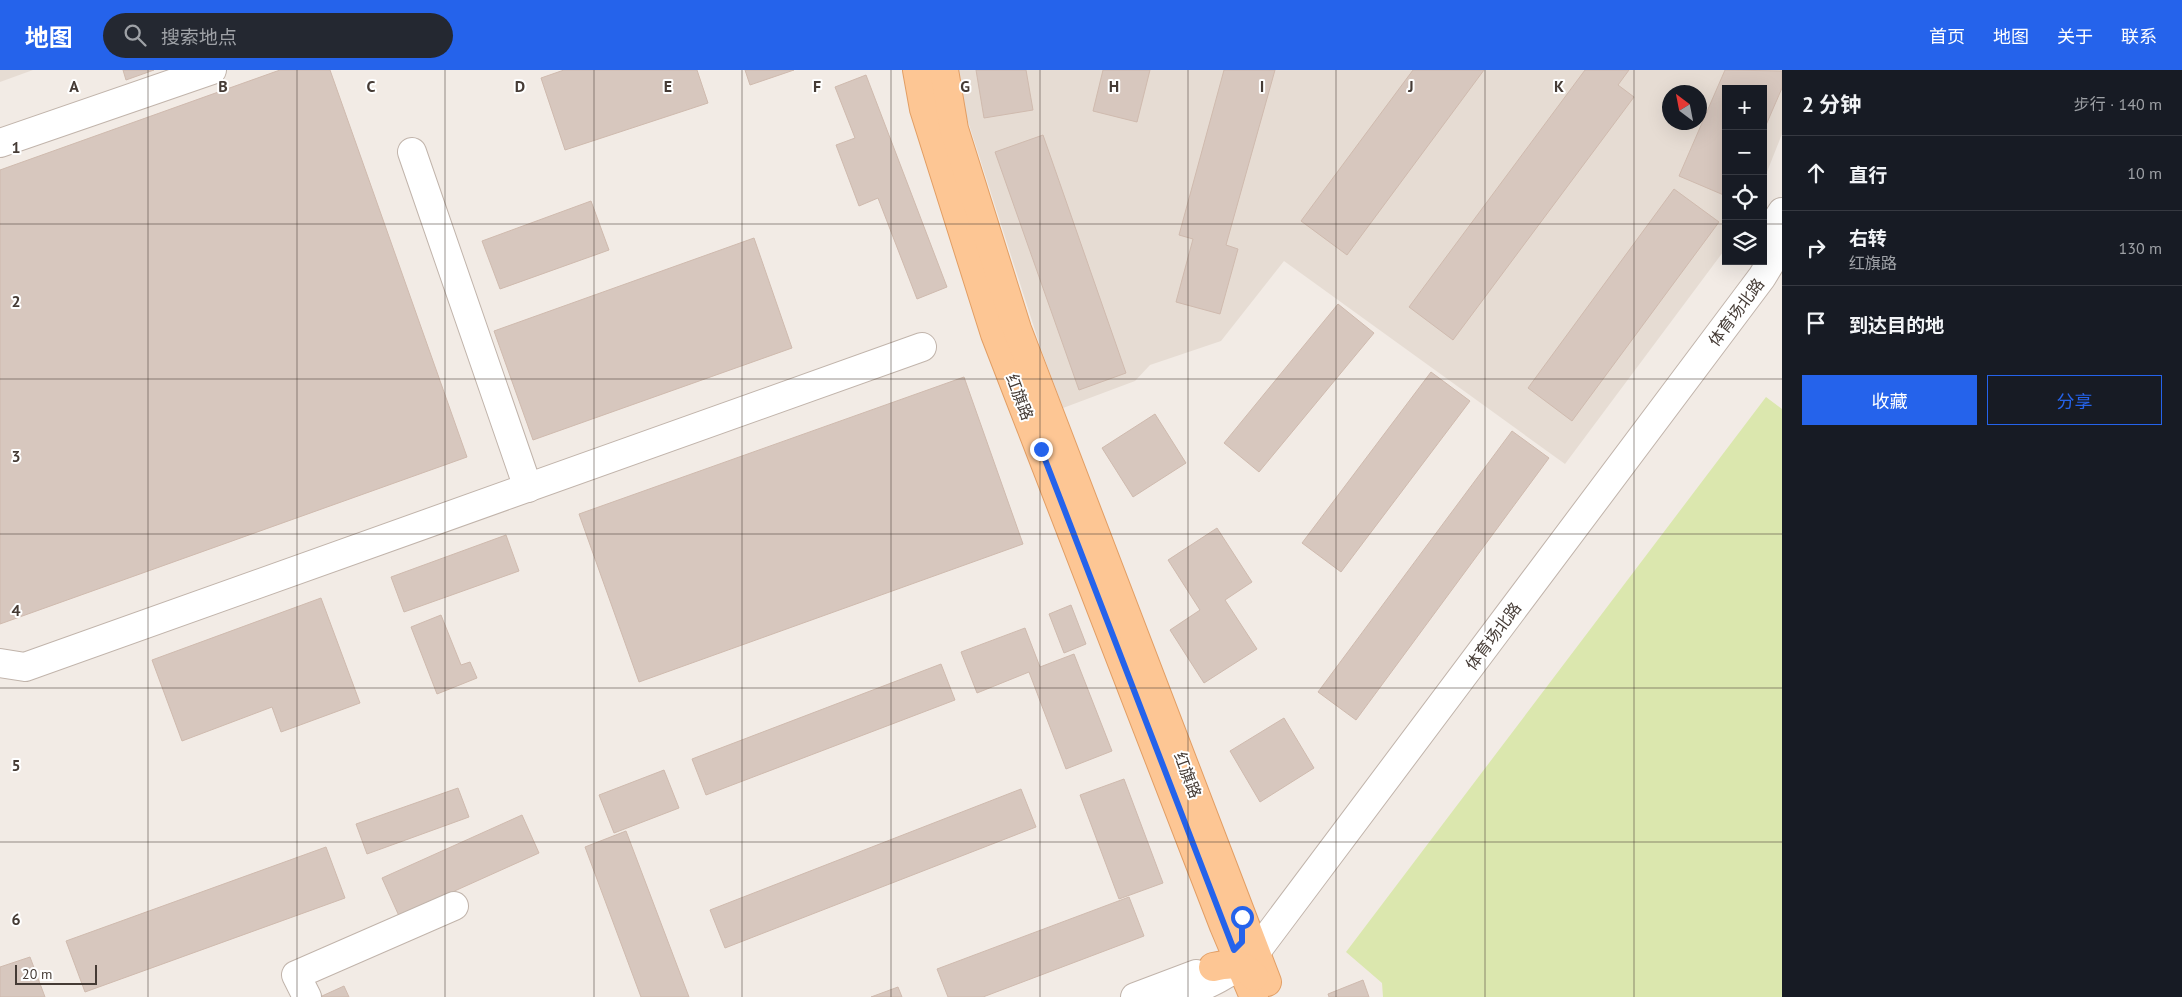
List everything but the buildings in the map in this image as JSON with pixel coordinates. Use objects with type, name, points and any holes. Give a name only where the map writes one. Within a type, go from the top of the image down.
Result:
[{"type":"main road","name":"红旗路","points":[[916,70],[924,109],[995,334],[1235,951]]},
{"type":"main road","name":"红旗路","points":[[944,70],[954,129],[1017,329],[1252,997]]},
{"type":"main road","points":[[1235,951],[1272,997]]},
{"type":"street","points":[[0,143],[212,70]]},
{"type":"street","points":[[412,152],[528,488]]},
{"type":"street","points":[[1767,236],[1782,212]]},
{"type":"street","name":"体育场北路","points":[[1235,951],[1762,277],[1782,244]]},
{"type":"street","name":"体育场北路","points":[[1235,951],[1747,265]]},
{"type":"street","points":[[0,663],[25,667],[922,347]]},
{"type":"street","points":[[307,997],[296,975],[454,906]]},
{"type":"street","points":[[1135,997],[1235,951]]},
{"type":"street","points":[[1177,997],[1235,951]]},
{"type":"shaded area","points":[[0,70],[33,70],[0,82]]},
{"type":"shaded area","points":[[957,70],[1782,70],[1782,134],[1767,172],[1767,85],[1722,85],[1722,253],[1565,464],[1284,261],[1221,341],[1150,365],[1135,381],[1063,408],[1041,349],[964,109]]},
{"type":"green space","points":[[1766,397],[1782,409],[1782,997],[1383,997],[1382,983],[1346,952]]},
{"type":"route","points":[[1041,449],[1234,950],[1242,942],[1244,931],[1242,917]]}]
